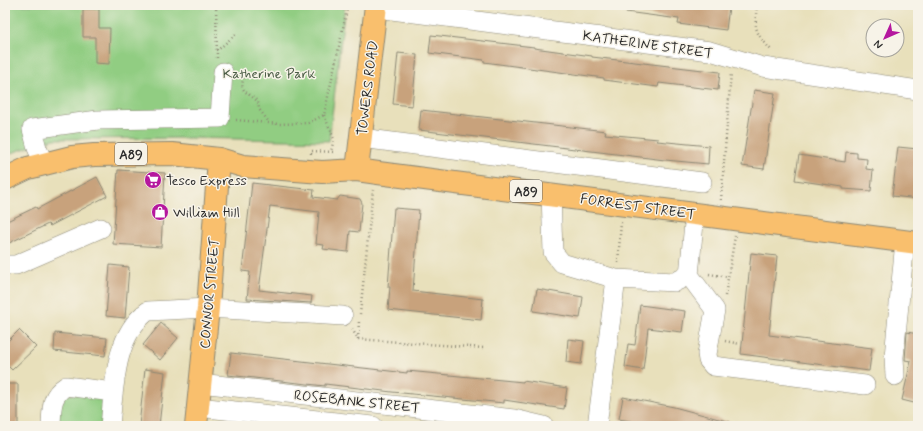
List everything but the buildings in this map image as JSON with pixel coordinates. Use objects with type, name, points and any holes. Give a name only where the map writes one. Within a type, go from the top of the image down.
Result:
[{"type":"main road","name":"TOWERS ROAD","points":[[368,171],[361,138],[385,7]]},
{"type":"main road","name":"FORREST STREET","points":[[5,179],[28,168],[72,157],[94,155],[172,154],[219,159],[245,153],[310,157],[323,158],[368,171],[911,242]]},
{"type":"main road","name":"CONNOR STREET","points":[[197,417],[208,308],[219,159]]},
{"type":"street","name":"KATHERINE STREET","points":[[385,7],[710,51],[763,67],[918,90]]},
{"type":"street","points":[[44,164],[37,148],[32,129],[98,120],[220,118],[223,72]]},
{"type":"street","points":[[361,138],[702,182]]},
{"type":"street","points":[[551,194],[553,252],[562,263],[616,279],[675,282],[689,275]]},
{"type":"street","points":[[695,213],[689,275],[715,310],[707,354],[708,360],[713,366],[865,385]]},
{"type":"street","points":[[5,265],[16,265],[101,228]]},
{"type":"street","points":[[895,376],[894,357],[911,242]]},
{"type":"street","points":[[597,426],[616,279]]},
{"type":"street","points":[[110,426],[118,360],[127,336],[140,317],[148,311],[208,308],[343,316]]},
{"type":"street","name":"ROSEBANK STREET","points":[[200,383],[544,426]]},
{"type":"street","points":[[50,426],[55,395],[59,390],[66,386],[113,392]]},
{"type":"street","name":"ROSEBANK STREET","points":[[197,417],[373,426]]},
{"type":"path","points":[[216,5],[217,64],[223,72]]},
{"type":"path","points":[[332,151],[334,139],[324,115],[348,5]]},
{"type":"path","points":[[757,5],[755,22],[758,35],[764,42]]},
{"type":"path","points":[[216,50],[220,49],[236,34]]},
{"type":"path","points":[[725,298],[729,217],[732,58]]},
{"type":"path","points":[[246,74],[243,79],[245,93],[258,102],[259,109],[268,120],[267,123]]},
{"type":"path","points":[[220,118],[279,124],[308,122],[324,115]]},
{"type":"path","points":[[358,338],[373,188],[376,188],[368,171]]},
{"type":"path","points":[[616,279],[621,228]]},
{"type":"path","points":[[343,316],[358,338]]},
{"type":"path","points":[[358,338],[484,348]]},
{"type":"path","points":[[718,340],[740,344]]},
{"type":"green space","name":"Katherine Park","points":[[5,5],[345,5],[329,141],[190,138],[54,139],[5,155]]},
{"type":"green space","points":[[59,394],[109,395],[106,426],[54,426]]},
{"type":"place","name":"Tesco Express","points":[[153,180]]},
{"type":"place","name":"William Hill","points":[[160,212]]}]
